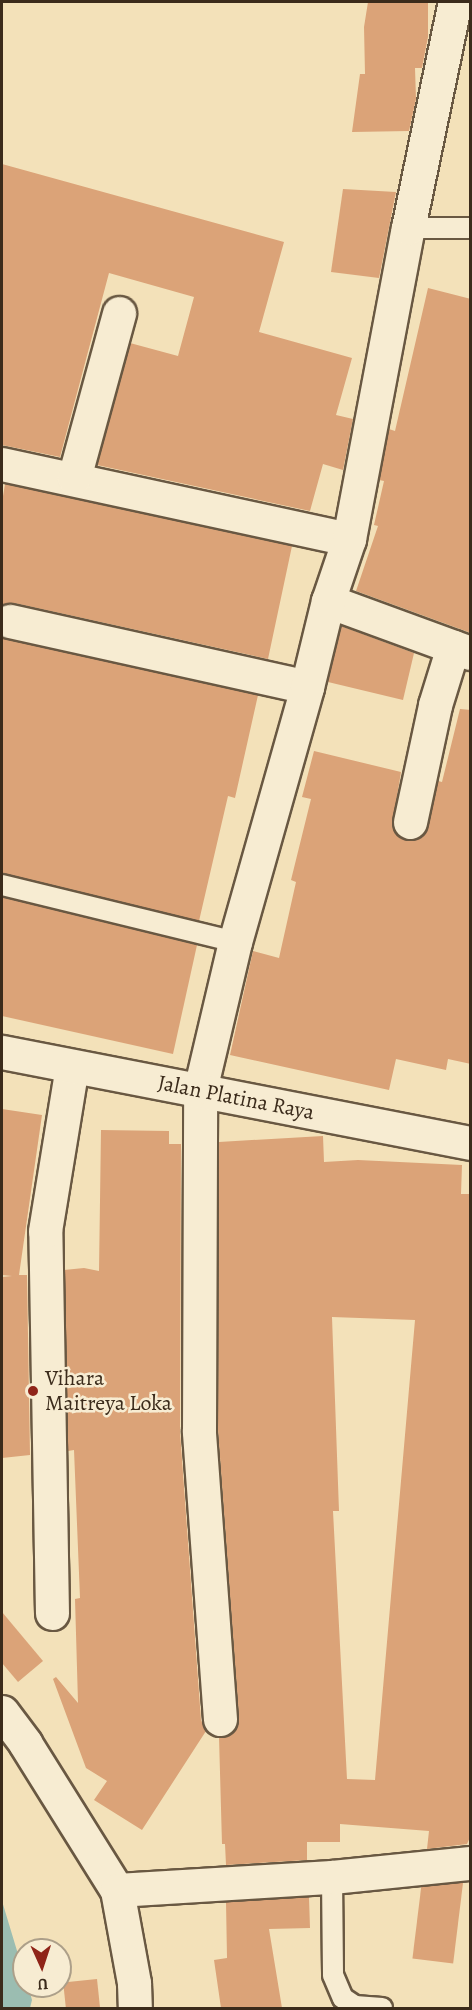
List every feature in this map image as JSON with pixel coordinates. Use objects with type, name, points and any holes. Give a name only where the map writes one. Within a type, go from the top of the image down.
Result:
[{"type":"street","points":[[220,1719],[199,1431],[200,1090],[235,942],[308,687],[328,601],[349,539],[408,228],[455,2]]},
{"type":"street","points":[[74,478],[119,313]]},
{"type":"street","points":[[2,464],[349,539]]},
{"type":"street","points":[[328,601],[462,650],[435,705],[410,822]]},
{"type":"street","points":[[10,621],[308,687]]},
{"type":"street","name":"Jalan Platina Raya","points":[[2,1052],[471,1143]]},
{"type":"street","points":[[52,1613],[45,1231],[72,1066]]},
{"type":"street","points":[[2,1712],[25,1743],[117,1890],[134,1983],[135,2008]]},
{"type":"street","points":[[117,1890],[332,1877],[471,1863]]},
{"type":"lane","points":[[408,228],[471,228]]},
{"type":"lane","points":[[2,885],[235,942]]},
{"type":"lane","points":[[332,1877],[333,1975],[343,1998],[355,2006],[382,2008]]},
{"type":"water","points":[[2,1901],[13,1938],[12,1998],[31,1998],[32,2000],[30,2008],[2,2008]]},
{"type":"building","points":[[368,2],[428,2],[428,37],[422,68],[415,68],[416,99],[409,131],[352,132],[360,74],[365,74],[364,27]]},
{"type":"building","points":[[2,164],[284,242],[259,332],[352,358],[336,415],[353,419],[343,470],[323,464],[310,511],[97,465],[130,343],[178,356],[194,297],[109,273],[60,457],[2,445]]},
{"type":"building","points":[[343,189],[396,192],[379,278],[331,272]]},
{"type":"building","points":[[428,288],[471,299],[471,633],[356,591],[378,526],[374,525],[384,481],[379,480],[389,429],[395,431]]},
{"type":"building","points":[[5,484],[292,546],[268,659],[14,603],[2,605],[2,502]]},
{"type":"building","points":[[341,626],[414,653],[403,700],[328,682]]},
{"type":"building","points":[[2,637],[258,695],[235,798],[228,796],[199,921],[2,873]]},
{"type":"building","points":[[460,709],[471,710],[471,1064],[448,1059],[446,1070],[396,1059],[389,1090],[230,1055],[253,951],[279,958],[296,882],[291,880],[311,799],[302,797],[314,751],[401,772],[392,827],[398,836],[407,840],[415,840],[423,835],[428,826],[438,781],[442,782]]},
{"type":"building","points":[[2,897],[197,945],[173,1054],[2,1016]]},
{"type":"building","points":[[2,1109],[42,1115],[19,1275],[27,1275],[30,1455],[2,1458],[2,1277],[12,1276],[2,1275]]},
{"type":"building","points":[[101,1130],[169,1131],[169,1144],[181,1144],[180,1432],[201,1720],[206,1731],[142,1830],[94,1800],[107,1781],[86,1768],[53,1679],[56,1677],[78,1703],[75,1599],[80,1598],[74,1450],[68,1451],[64,1270],[84,1268],[99,1271]]},
{"type":"building","points":[[323,1136],[324,1162],[358,1160],[462,1165],[461,1194],[471,1194],[471,1835],[467,1844],[427,1849],[429,1831],[340,1824],[340,1842],[307,1842],[307,1860],[226,1865],[225,1844],[222,1844],[219,1737],[231,1734],[237,1727],[239,1718],[218,1430],[219,1142]],"holes":[[[332,1317],[415,1320],[375,1780],[347,1779],[333,1511],[339,1511]]]},
{"type":"building","points":[[2,1612],[43,1661],[18,1682],[2,1663]]},
{"type":"building","points":[[422,1878],[463,1883],[453,1963],[412,1958]]},
{"type":"building","points":[[309,1897],[310,1928],[269,1929],[282,2008],[221,2008],[214,1960],[227,1958],[226,1902]]},
{"type":"building","points":[[97,1979],[100,2008],[66,2008],[65,1998],[72,1998],[72,1982]]},
{"type":"place","name":"Vihara Maitreya Loka","points":[[33,1391]]}]
